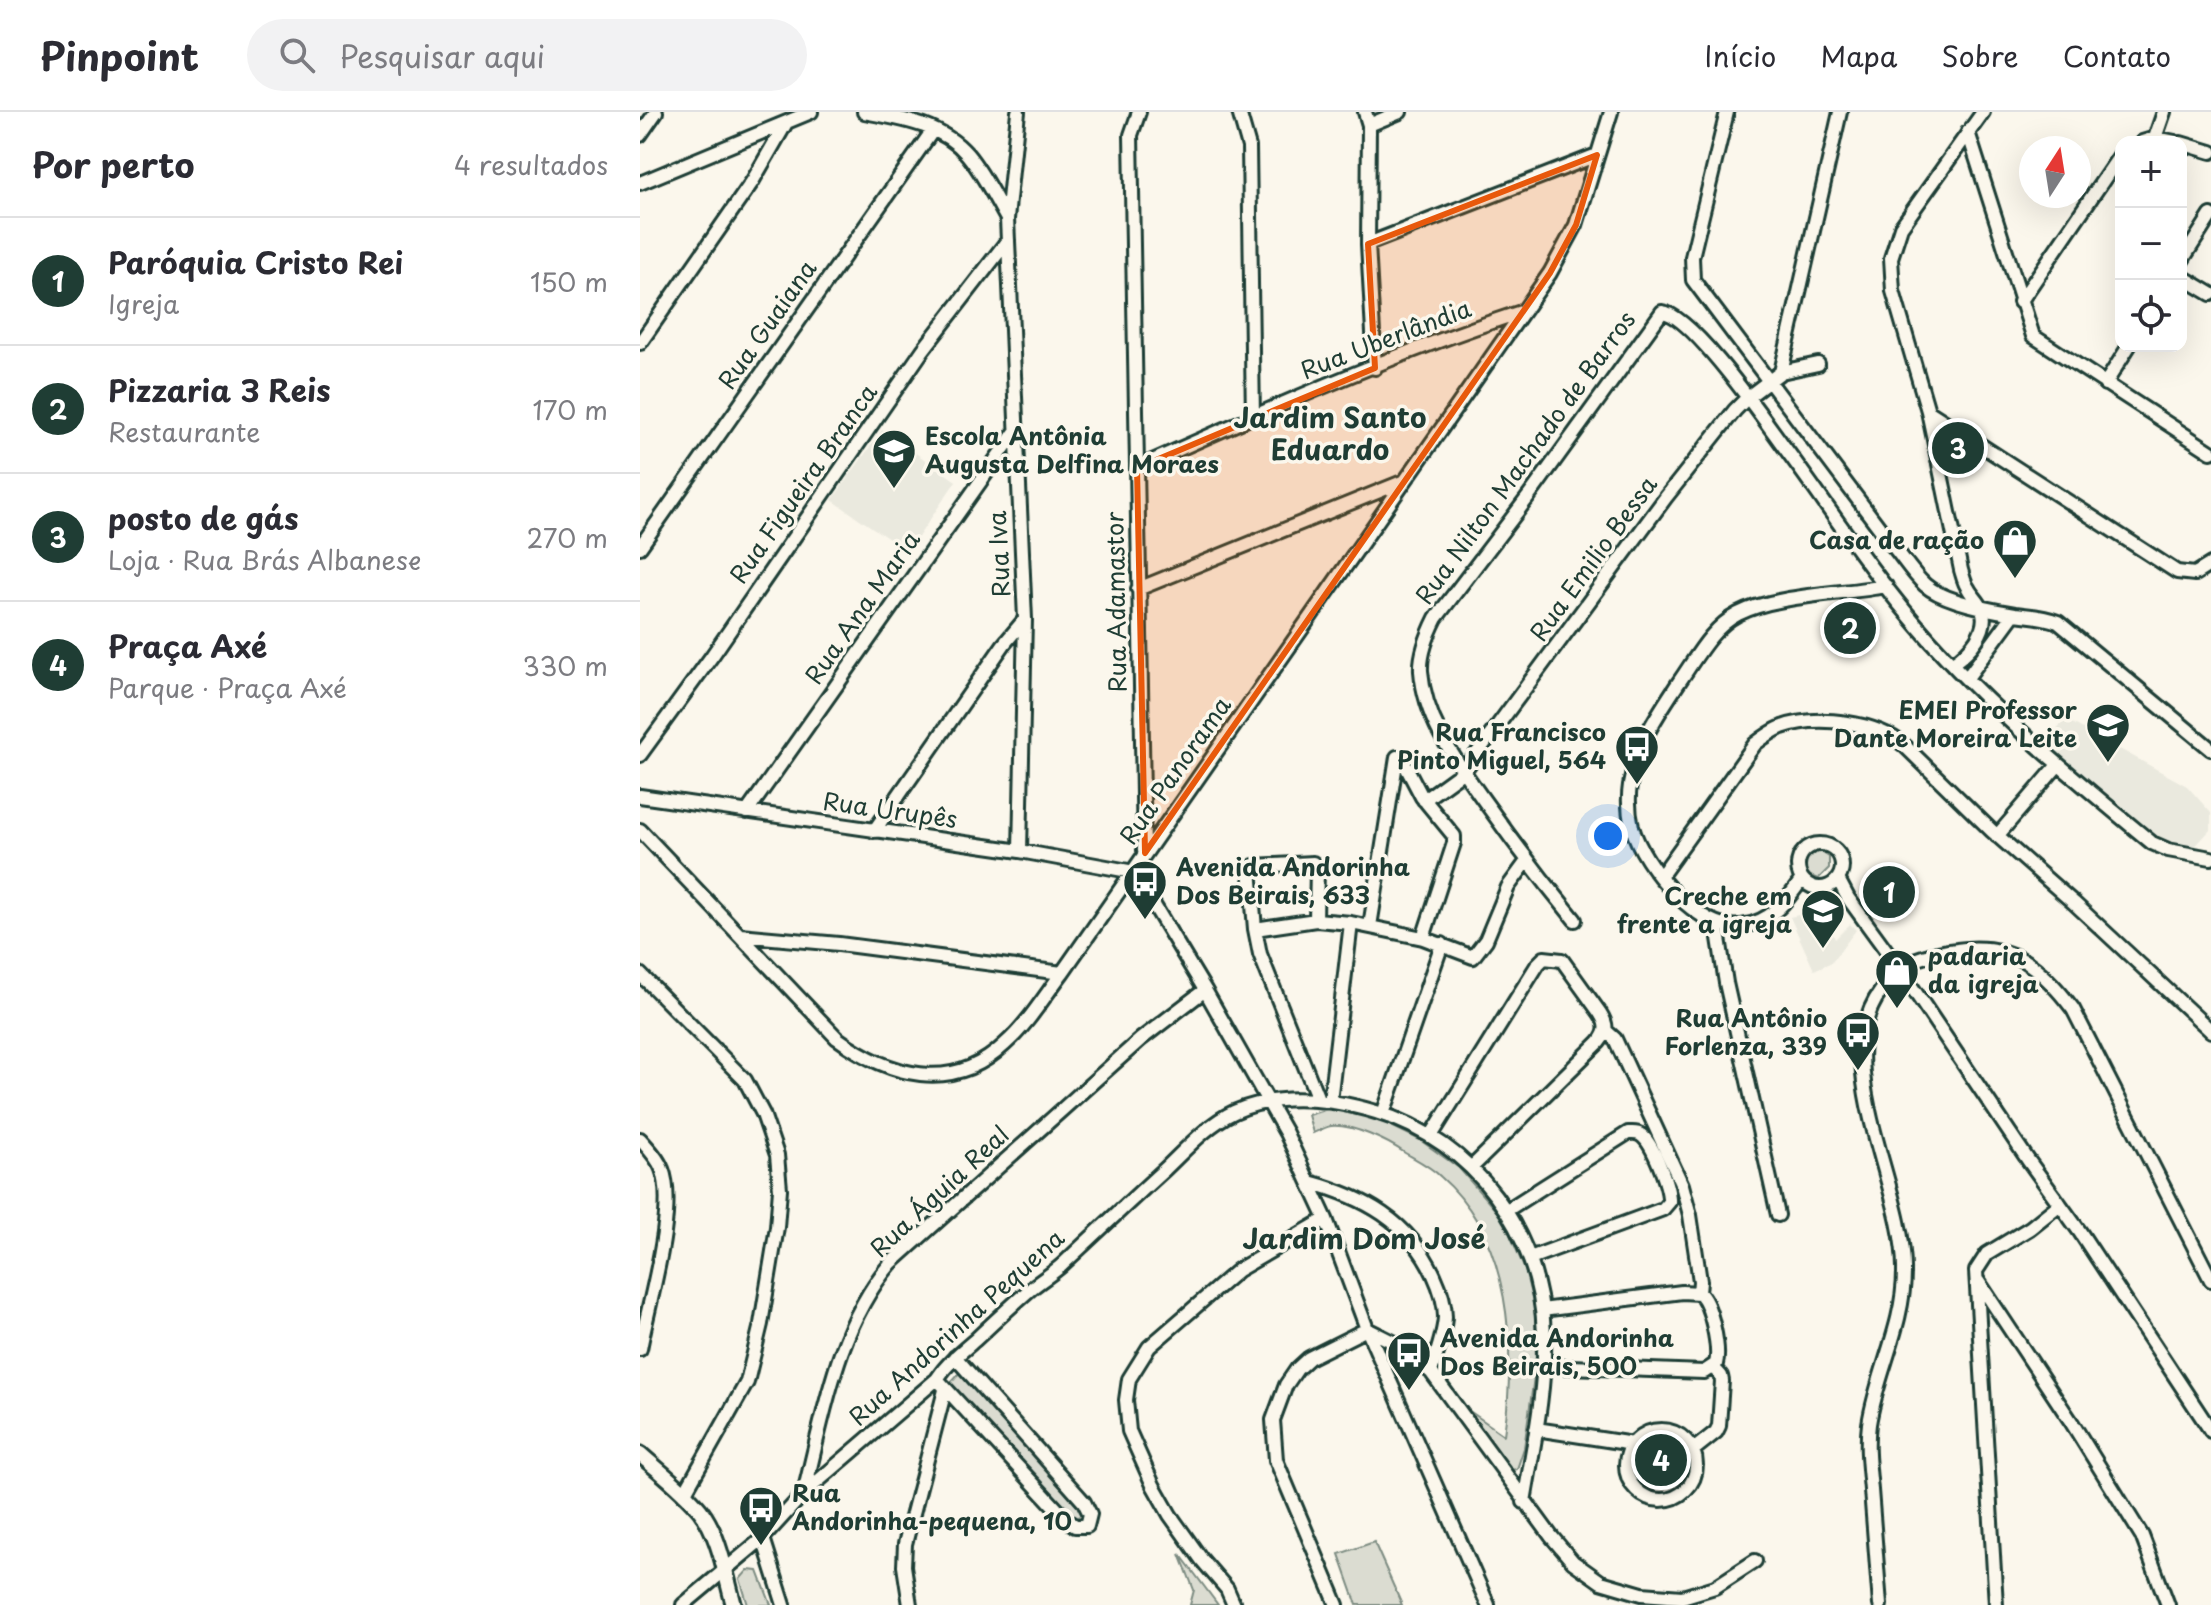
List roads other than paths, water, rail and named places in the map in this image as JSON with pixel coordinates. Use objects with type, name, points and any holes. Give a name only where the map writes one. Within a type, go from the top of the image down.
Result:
[{"type":"street","points":[[640,135],[656,112]]},
{"type":"street","points":[[640,183],[811,112]]},
{"type":"street","points":[[864,112],[903,119],[946,136],[967,155],[1007,219]]},
{"type":"street","name":"Rua Iva","points":[[1018,112],[1007,219],[1025,619],[1020,851]]},
{"type":"street","name":"Rua Adamastor","points":[[1139,112],[1131,135],[1145,853]]},
{"type":"street","points":[[1239,112],[1249,147],[1253,418]]},
{"type":"street","points":[[1365,112],[1369,125],[1368,244],[1375,368]]},
{"type":"street","points":[[1369,125],[1400,112]]},
{"type":"street","name":"Rua Panorama","points":[[640,830],[837,1038],[875,1062],[925,1076],[951,1074],[989,1057],[1005,1045],[1062,973],[1550,273],[1576,225],[1611,112]]},
{"type":"street","points":[[1727,112],[1692,257],[1693,280],[1768,382],[1924,584],[1942,595],[2014,614],[2049,619],[2072,631],[2211,749]]},
{"type":"street","points":[[1818,364],[1781,372],[1840,112]]},
{"type":"street","points":[[1953,663],[1968,650],[1981,630],[1984,615],[1969,591],[1961,570],[1928,411],[1893,291],[1891,258],[1901,227],[1983,112]]},
{"type":"street","points":[[2150,136],[2164,112]]},
{"type":"street","points":[[640,343],[752,182],[786,123]]},
{"type":"street","name":"Rua Guaiana","points":[[640,547],[933,130]]},
{"type":"street","points":[[1968,132],[2027,324],[2038,341],[2211,452]]},
{"type":"street","points":[[2187,145],[2211,152]]},
{"type":"street","points":[[1368,244],[1597,155]]},
{"type":"street","points":[[2020,302],[2115,163]]},
{"type":"street","points":[[2187,253],[2211,215]]},
{"type":"street","name":"Rua Figueira Branca","points":[[640,755],[923,350],[1008,240]]},
{"type":"street","points":[[2187,280],[2211,294]]},
{"type":"street","name":"Rua Uberlândia","points":[[1137,468],[1443,338],[1521,312]]},
{"type":"street","name":"Rua Nilton Machado de Barros","points":[[1575,920],[1527,861],[1443,739],[1428,707],[1421,669],[1428,634],[1662,312],[1671,313],[1690,328],[1748,397]]},
{"type":"street","points":[[2105,384],[2125,352]]},
{"type":"street","name":"Rua Emilio Bessa","points":[[1424,800],[1464,771],[1666,497],[1748,397],[1781,372]]},
{"type":"street","points":[[1748,397],[1905,611],[1967,678],[2058,765],[2152,843],[2168,850],[2211,858]]},
{"type":"street","points":[[1928,411],[2177,572],[2195,574],[2211,564]]},
{"type":"street","name":"Rua Ana Maria","points":[[747,812],[1016,431]]},
{"type":"street","points":[[1138,589],[1403,482]]},
{"type":"street","points":[[1802,879],[1787,900],[1763,920],[1744,926],[1717,925],[1686,902],[1660,877],[1633,828],[1630,785],[1641,744],[1654,719],[1719,627],[1739,613],[1765,604],[1886,586]]},
{"type":"street","points":[[1967,678],[2014,614]]},
{"type":"street","points":[[874,831],[1004,644],[1025,619]]},
{"type":"street","points":[[1660,877],[1755,744],[1770,733],[1796,723],[1868,726],[1890,735],[1905,746],[1997,836],[2211,1031]]},
{"type":"street","points":[[1370,926],[1397,756],[1401,757],[1424,800],[1455,838],[1423,938]]},
{"type":"street","points":[[1997,836],[2058,765]]},
{"type":"street","name":"Rua Urupês","points":[[640,796],[1020,851],[1134,872]]},
{"type":"street","points":[[1816,844],[1830,846],[1840,857],[1842,865],[1838,879],[1827,887],[1807,884],[1797,865],[1803,851],[1816,844]]},
{"type":"street","points":[[1255,929],[1316,920],[1351,923],[1423,938],[1466,957],[1475,956],[1486,940],[1508,887],[1527,861]]},
{"type":"street","points":[[1316,920],[1317,867],[1313,863],[1254,866],[1250,869],[1260,954],[1324,1100]]},
{"type":"street","points":[[1134,872],[1270,1103],[1309,1182],[1367,1329],[1488,1605]]},
{"type":"street","points":[[1838,879],[2211,1431]]},
{"type":"street","points":[[1324,1100],[1351,923]]},
{"type":"street","points":[[1717,925],[1726,983],[1778,1215]]},
{"type":"street","points":[[740,935],[839,944],[1062,973]]},
{"type":"street","points":[[1383,1114],[1442,944]]},
{"type":"street","points":[[1880,1605],[1867,1442],[1880,1378],[1900,1316],[1904,1247],[1874,1133],[1861,1062],[1865,1020],[1874,999],[1899,968],[1942,952],[1992,948],[2021,958],[2054,984],[2073,1009],[2211,1280]]},
{"type":"street","points":[[1431,1136],[1530,976],[1544,958],[1558,958],[1565,963],[1606,1022],[1606,1031],[1599,1042],[1472,1167]]},
{"type":"street","points":[[640,974],[745,1080],[763,1114],[777,1155],[780,1189],[761,1324],[747,1382],[684,1494]]},
{"type":"street","name":"Rua Águia Real","points":[[804,1493],[850,1328],[879,1278],[903,1252],[1141,1039],[1205,990]]},
{"type":"street","points":[[1606,1031],[1615,1039],[1682,1185],[1690,1215],[1699,1293]]},
{"type":"street","name":"Rua Andorinha Pequena","points":[[683,1605],[763,1538],[804,1493],[937,1379],[955,1357],[1058,1269],[1214,1126],[1231,1113],[1250,1105],[1324,1100],[1383,1114],[1431,1136],[1472,1167],[1507,1210],[1530,1258],[1542,1310],[1543,1366],[1524,1502]]},
{"type":"street","points":[[1507,1210],[1633,1133],[1645,1139],[1661,1171],[1670,1194],[1669,1205]]},
{"type":"street","points":[[640,1139],[662,1169],[668,1191],[667,1215],[640,1349]]},
{"type":"street","points":[[1309,1182],[1342,1191],[1371,1204],[1411,1236],[1428,1262],[1439,1284],[1445,1316],[1443,1335],[1431,1372]]},
{"type":"street","points":[[1996,1605],[1976,1278],[1980,1263],[1987,1254],[2030,1228],[2060,1204]]},
{"type":"street","points":[[1669,1205],[1690,1215]]},
{"type":"street","points":[[1530,1258],[1656,1213],[1669,1205]]},
{"type":"street","points":[[1234,1605],[1227,1589],[1202,1560],[1153,1485],[1129,1431],[1126,1400],[1129,1379],[1149,1347],[1238,1270],[1326,1219]]},
{"type":"street","points":[[1976,1278],[2142,1536],[2168,1605]]},
{"type":"street","points":[[1542,1310],[1682,1292],[1699,1293],[1708,1302],[1718,1353],[1713,1367]]},
{"type":"street","points":[[1367,1329],[1395,1343],[1431,1372],[1524,1502],[1573,1562],[1601,1582],[1624,1590],[1682,1597],[1715,1587],[1755,1561]]},
{"type":"street","points":[[1337,1605],[1276,1460],[1273,1420],[1286,1385],[1297,1369],[1320,1352],[1367,1329]]},
{"type":"street","points":[[937,1379],[1065,1518],[1079,1527],[1087,1526],[1090,1517],[1084,1502],[955,1357]]},
{"type":"street","points":[[1543,1366],[1695,1372],[1713,1367]]},
{"type":"street","points":[[1692,1451],[1719,1426],[1722,1381],[1713,1367]]},
{"type":"street","points":[[910,1605],[904,1566],[905,1544],[945,1390]]},
{"type":"street","points":[[1536,1429],[1633,1444]]},
{"type":"street","points":[[1665,1431],[1676,1434],[1692,1451],[1695,1473],[1691,1484],[1683,1492],[1662,1500],[1641,1494],[1632,1486],[1625,1465],[1633,1444],[1642,1436],[1665,1431]]},
{"type":"street","points":[[640,1454],[684,1494],[709,1524],[734,1605]]},
{"type":"street","points":[[763,1538],[784,1605]]},
{"type":"place","name":"posto de gás","points":[[1958,448]]},
{"type":"place","name":"Escola Antônia Augusta Delfina Moraes","points":[[894,490]]},
{"type":"place","name":"Casa de ração","points":[[2015,580]]},
{"type":"place","name":"Pizzaria 3 Reis","points":[[1850,628]]},
{"type":"place","name":"EMEI Professor Dante Moreira Leite","points":[[2108,764]]},
{"type":"place","name":"Rua Francisco Pinto Miguel, 564","points":[[1637,786]]},
{"type":"place","name":"Paróquia Cristo Rei","points":[[1889,892]]},
{"type":"place","name":"Avenida Andorinha Dos Beirais, 633","points":[[1145,921]]},
{"type":"place","name":"Creche em frente a igreja","points":[[1823,950]]},
{"type":"place","name":"padaria da igreja","points":[[1897,1010]]},
{"type":"place","name":"Rua Antônio Forlenza, 339","points":[[1858,1072]]},
{"type":"place","name":"Avenida Andorinha Dos Beirais, 500","points":[[1409,1392]]},
{"type":"place","name":"Praça Axé","points":[[1661,1460]]},
{"type":"place","name":"Rua Andorinha-pequena, 10","points":[[761,1547]]},
{"type":"district","name":"Jardim Santo Eduardo","points":[[1330,434]]},
{"type":"district","name":"Jardim Dom José","points":[[1364,1239]]}]
